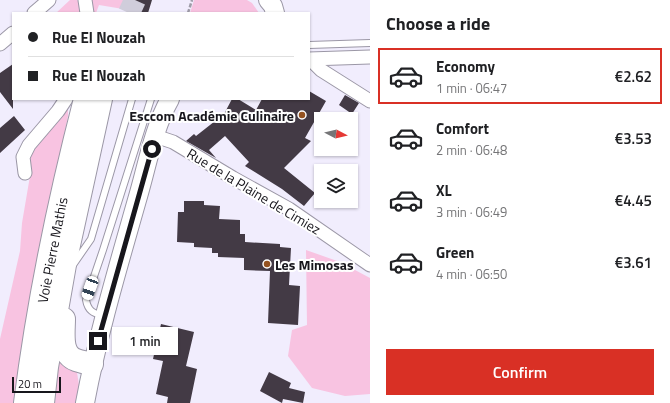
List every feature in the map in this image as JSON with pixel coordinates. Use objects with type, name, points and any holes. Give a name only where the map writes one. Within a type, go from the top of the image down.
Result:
[{"type":"highway","name":"Voie Pierre Mathis","points":[[25,403],[49,254],[85,100]]},
{"type":"highway","name":"Voie Pierre Mathis","points":[[43,403],[47,367],[66,259],[101,100]]},
{"type":"highway","points":[[63,280],[64,346],[69,356],[76,360],[92,364]]},
{"type":"street","points":[[35,12],[49,0]]},
{"type":"street","points":[[85,0],[87,12]]},
{"type":"street","points":[[268,0],[275,12]]},
{"type":"street","points":[[0,44],[12,34]]},
{"type":"street","points":[[310,60],[370,57]]},
{"type":"street","points":[[310,60],[321,70],[370,101]]},
{"type":"street","points":[[25,173],[23,156],[29,144],[58,111],[65,100]]},
{"type":"street","points":[[86,403],[92,364],[104,317],[155,136],[170,100]]},
{"type":"street","name":"Rue de la Plaine de Cimiez","points":[[155,136],[173,142],[232,178],[289,209],[370,265]]},
{"type":"lane","points":[[310,45],[370,43]]},
{"type":"lane","points":[[63,280],[90,239],[132,100]]},
{"type":"lane","points":[[104,317],[93,313],[87,308],[86,300],[151,100]]},
{"type":"path","points":[[188,12],[192,0]]},
{"type":"shaded area","points":[[70,0],[77,0],[82,4],[84,12],[57,12]]},
{"type":"shaded area","points":[[89,0],[134,0],[129,10],[99,5],[96,12],[90,12]]},
{"type":"shaded area","points":[[194,0],[247,0],[252,3],[258,12],[190,12]]},
{"type":"shaded area","points":[[68,108],[68,116],[44,236],[16,403],[0,403],[0,339],[20,251],[22,223],[30,176],[29,155]]},
{"type":"shaded area","points":[[306,250],[340,262],[370,278],[370,394],[345,396],[312,388],[288,356],[292,330],[307,325]]},
{"type":"shaded area","points":[[57,352],[76,366],[79,385],[76,403],[55,403]]},
{"type":"building","points":[[132,0],[152,0],[148,12],[128,12]]},
{"type":"building","points":[[12,65],[13,109],[0,92],[0,73]]},
{"type":"building","points":[[310,92],[326,101],[320,112],[314,112],[314,122],[305,138],[311,141],[284,168],[314,192],[304,206],[282,189],[245,166],[249,162],[225,136],[209,150],[216,158],[186,141],[194,134],[196,136],[224,114],[231,100],[240,100],[256,110],[261,100],[310,100]]},
{"type":"building","points":[[345,95],[359,103],[353,112],[349,112],[339,105]]},
{"type":"building","points":[[14,116],[25,130],[0,153],[0,128]]},
{"type":"building","name":"Les Mimosas","points":[[184,201],[204,201],[204,205],[220,206],[219,219],[240,220],[240,234],[245,234],[245,242],[280,244],[280,247],[291,248],[289,285],[300,286],[298,325],[268,323],[270,271],[244,270],[244,258],[218,257],[218,253],[212,253],[212,248],[194,247],[194,243],[177,242],[178,212],[184,212]]},
{"type":"building","points":[[161,324],[194,332],[186,366],[197,369],[190,403],[167,403],[168,397],[156,394],[163,361],[153,359]]},
{"type":"building","points":[[269,372],[291,383],[289,388],[305,392],[303,403],[283,399],[282,403],[260,391]]},
{"type":"tunnel","points":[[129,12],[135,0]]},
{"type":"place","name":"Esccom Académie Culinaire","points":[[302,115]]},
{"type":"place","name":"Les Mimosas","points":[[267,264]]},
{"type":"route","points":[[98,341],[152,149]]}]
